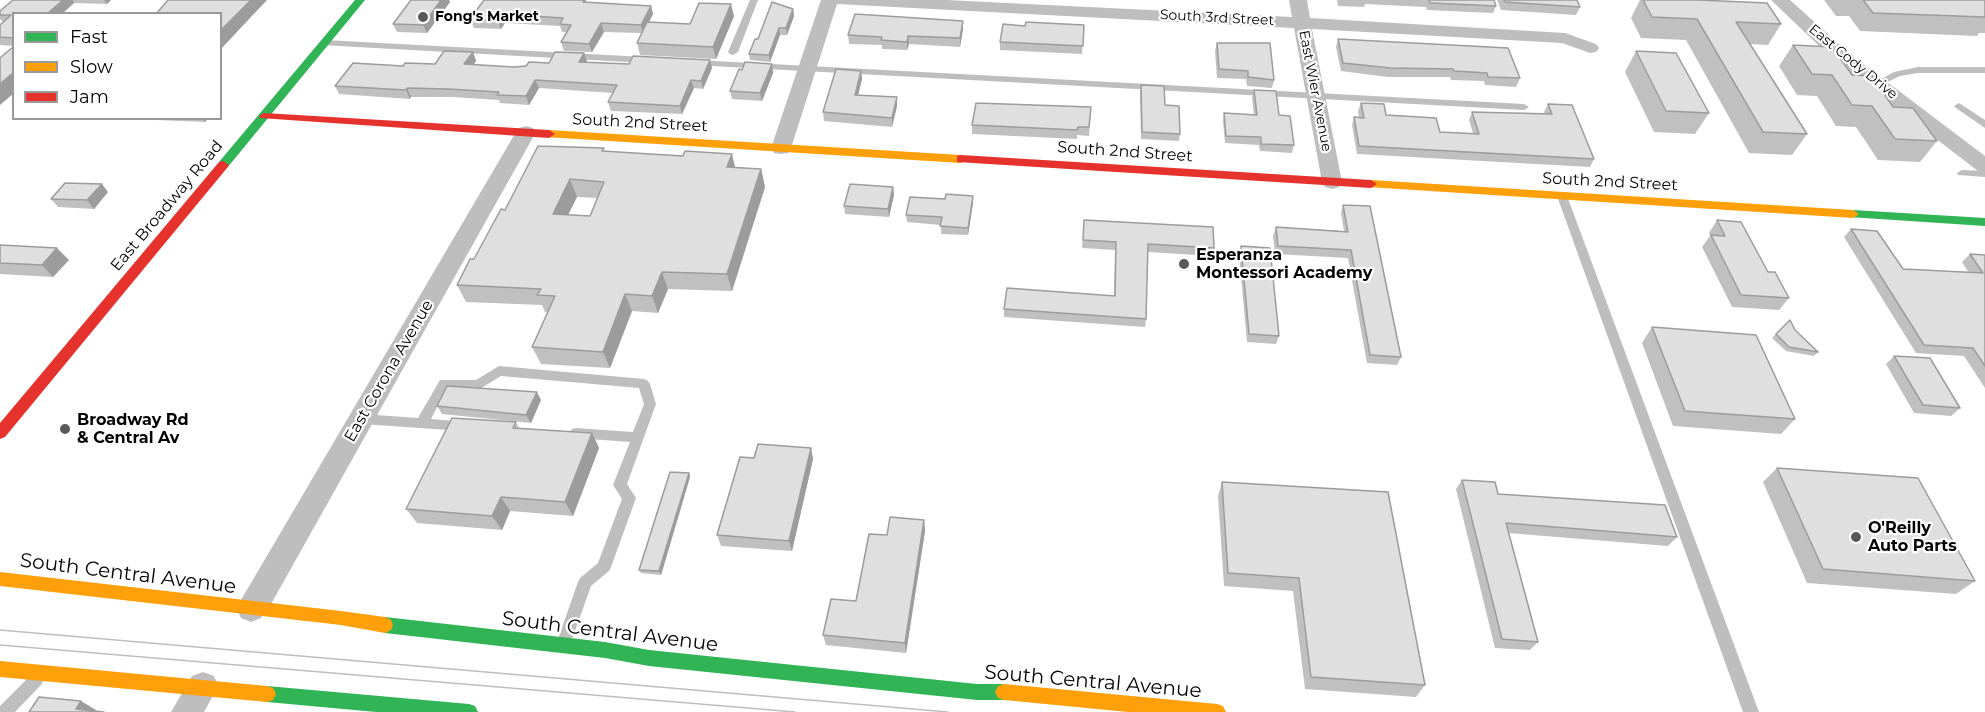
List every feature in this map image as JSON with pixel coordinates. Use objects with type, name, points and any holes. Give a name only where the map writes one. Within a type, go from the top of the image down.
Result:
[{"type":"main road","name":"East Broadway Road","points":[[0,433],[360,0]]},
{"type":"main road","name":"South 2nd Street","points":[[264,116],[1985,222]]},
{"type":"main road","name":"South Central Avenue","points":[[0,579],[341,618],[403,628],[649,658],[977,692],[1001,702],[1217,712]]},
{"type":"main road","points":[[0,669],[469,712]]},
{"type":"street","points":[[781,148],[830,0]]},
{"type":"street","name":"South 3rd Street","points":[[842,0],[1555,38],[1590,48]]},
{"type":"street","name":"East Wier Avenue","points":[[1298,0],[1332,182]]},
{"type":"street","name":"East Cody Drive","points":[[1780,0],[1843,58],[1985,166]]},
{"type":"street","name":"East Corona Avenue","points":[[251,609],[261,596],[525,132]]},
{"type":"street","points":[[186,712],[203,686]]},
{"type":"lane","points":[[733,52],[754,0]]},
{"type":"lane","points":[[324,43],[652,61]]},
{"type":"lane","points":[[687,63],[1524,107]]},
{"type":"lane","points":[[1877,84],[1897,74],[1918,70],[1985,70]]},
{"type":"lane","points":[[1959,106],[1985,125]]},
{"type":"lane","points":[[1962,173],[1985,174]]},
{"type":"lane","points":[[1562,196],[1751,712]]},
{"type":"lane","points":[[423,423],[444,383],[478,385],[500,370],[644,384],[650,404],[620,485],[629,498],[604,567],[585,582],[562,646]]},
{"type":"lane","points":[[362,419],[482,427]]},
{"type":"lane","points":[[566,432],[638,437]]},
{"type":"lane","points":[[5,712],[43,673]]},
{"type":"building","points":[[13,0],[63,0],[49,12],[12,12],[12,38],[0,37],[0,25],[11,15],[0,15],[0,11]]},
{"type":"building","points":[[168,0],[251,0],[222,29],[222,12],[158,12]]},
{"type":"building","points":[[411,0],[441,0],[423,25],[393,24]]},
{"type":"building","points":[[484,0],[585,0],[583,2],[651,6],[641,25],[601,23],[589,44],[561,42],[571,25],[560,24],[563,18],[502,14],[498,21],[470,19]]},
{"type":"building","points":[[1429,0],[1494,0],[1496,6],[1430,3]]},
{"type":"building","points":[[1504,0],[1577,0],[1580,7],[1505,2]]},
{"type":"building","points":[[1643,0],[1767,3],[1781,24],[1736,22],[1807,134],[1763,132],[1697,19],[1652,17]]},
{"type":"building","points":[[1863,0],[1985,0],[1985,17],[1873,13]]},
{"type":"building","points":[[772,2],[793,9],[786,28],[779,28],[769,55],[749,54],[755,39],[758,39]]},
{"type":"building","points":[[699,3],[731,4],[713,47],[637,43],[647,22],[690,24]]},
{"type":"building","points":[[855,14],[963,21],[960,38],[908,36],[907,42],[881,40],[882,37],[848,35]]},
{"type":"building","points":[[1026,22],[1084,25],[1083,46],[1000,42],[1003,24],[1025,26]]},
{"type":"building","points":[[1338,39],[1508,48],[1520,78],[1488,77],[1487,73],[1454,71],[1453,69],[1391,68],[1343,63]]},
{"type":"building","points":[[1217,43],[1270,43],[1274,80],[1248,77],[1248,71],[1219,69]]},
{"type":"building","points":[[1793,45],[1832,47],[1852,75],[1872,76],[1893,107],[1913,108],[1937,141],[1895,139],[1872,106],[1852,105],[1832,75],[1812,74]]},
{"type":"building","points":[[12,48],[12,74],[0,84],[0,58]]},
{"type":"building","points":[[444,51],[473,52],[464,64],[514,67],[526,66],[529,62],[549,63],[555,52],[584,53],[579,62],[629,64],[633,56],[710,60],[701,81],[691,80],[680,106],[608,102],[617,85],[535,80],[526,96],[448,89],[407,88],[406,90],[335,86],[353,63],[403,66],[405,63],[435,64]]},
{"type":"building","points":[[1636,51],[1676,53],[1709,113],[1666,111]]},
{"type":"building","points":[[745,62],[772,64],[760,93],[730,91],[739,69],[742,70]]},
{"type":"building","points":[[836,69],[861,71],[855,95],[897,97],[892,118],[823,112]]},
{"type":"building","points":[[1141,85],[1164,86],[1165,105],[1179,106],[1180,134],[1142,132]]},
{"type":"building","points":[[1254,90],[1276,91],[1279,115],[1290,116],[1294,145],[1261,144],[1261,137],[1226,136],[1224,113],[1257,115]]},
{"type":"building","points":[[976,103],[1091,107],[1089,127],[1078,127],[1077,130],[972,125]]},
{"type":"building","points":[[1361,103],[1384,104],[1386,115],[1436,118],[1440,132],[1479,134],[1472,112],[1552,114],[1548,104],[1572,105],[1594,159],[1359,146],[1354,117],[1364,118]]},
{"type":"building","points":[[538,146],[604,148],[602,151],[683,156],[685,151],[732,154],[727,167],[761,169],[727,274],[662,272],[652,296],[625,294],[603,352],[532,347],[555,296],[537,295],[541,289],[457,285],[501,209],[505,210]],"holes":[[[570,179],[604,182],[590,216],[553,214]]]},
{"type":"building","points":[[65,183],[102,184],[87,200],[51,199]]},
{"type":"building","points":[[850,184],[893,187],[888,209],[844,206]]},
{"type":"building","points":[[946,194],[973,196],[968,228],[940,226],[942,217],[906,215],[910,197],[945,199]]},
{"type":"building","points":[[1343,205],[1370,206],[1401,357],[1370,355],[1351,250],[1278,246],[1276,227],[1348,232]]},
{"type":"building","points":[[1084,220],[1213,227],[1214,248],[1148,244],[1146,319],[1004,309],[1007,288],[1115,296],[1116,242],[1083,240]]},
{"type":"building","points":[[1717,220],[1741,222],[1768,272],[1775,272],[1789,298],[1741,295],[1711,235],[1725,236]]},
{"type":"building","points":[[1851,229],[1877,231],[1903,269],[1983,273],[1970,254],[1985,255],[1985,366],[1973,348],[1924,345]]},
{"type":"building","points":[[0,245],[57,248],[42,265],[0,263]]},
{"type":"building","points":[[1241,246],[1270,248],[1279,336],[1249,334]]},
{"type":"building","points":[[1790,320],[1795,330],[1818,352],[1789,347],[1776,334]]},
{"type":"building","points":[[1652,327],[1756,335],[1795,419],[1685,411]]},
{"type":"building","points":[[1894,356],[1930,358],[1960,408],[1923,405]]},
{"type":"building","points":[[447,386],[537,392],[526,415],[437,406]]},
{"type":"building","points":[[452,418],[516,422],[513,428],[592,433],[565,502],[501,497],[492,516],[406,509]]},
{"type":"building","points":[[758,444],[811,448],[789,541],[717,535],[740,457],[754,458]]},
{"type":"building","name":"O'Reilly Auto Parts","points":[[1777,468],[1918,478],[1975,581],[1823,569]]},
{"type":"building","points":[[670,472],[689,473],[659,571],[639,570]]},
{"type":"building","points":[[1462,480],[1495,482],[1498,494],[1665,505],[1677,537],[1506,523],[1538,642],[1502,639]]},
{"type":"building","points":[[1222,482],[1388,492],[1425,685],[1311,677],[1299,578],[1228,573]]},
{"type":"building","points":[[890,517],[924,520],[905,643],[823,635],[831,599],[856,601],[869,534],[887,535]]},
{"type":"building","points":[[39,697],[81,701],[76,709],[104,712],[29,712]]},
{"type":"tram line","points":[[0,630],[948,712]]},
{"type":"tram line","points":[[0,645],[795,712]]},
{"type":"traffic: fast","points":[[223,165],[360,0]]},
{"type":"traffic: fast","points":[[1853,214],[1985,222]]},
{"type":"traffic: fast","points":[[385,625],[605,650],[649,658],[977,692],[1004,692]]},
{"type":"traffic: fast","points":[[267,694],[469,712]]},
{"type":"traffic: slow","points":[[549,134],[961,159]]},
{"type":"traffic: slow","points":[[1371,184],[1853,214]]},
{"type":"traffic: slow","points":[[0,579],[385,625]]},
{"type":"traffic: slow","points":[[0,669],[267,694]]},
{"type":"traffic: slow","points":[[1004,692],[1217,712]]},
{"type":"traffic: jam","points":[[264,116],[549,134]]},
{"type":"traffic: jam","points":[[961,159],[1371,184]]},
{"type":"traffic: jam","points":[[0,433],[223,165]]},
{"type":"place","name":"Fong's Market","points":[[423,17]]},
{"type":"place","name":"Esperanza Montessori Academy","points":[[1184,264]]},
{"type":"place","name":"Broadway Rd & Central Av","points":[[65,429]]},
{"type":"place","name":"O'Reilly Auto Parts","points":[[1856,537]]}]
